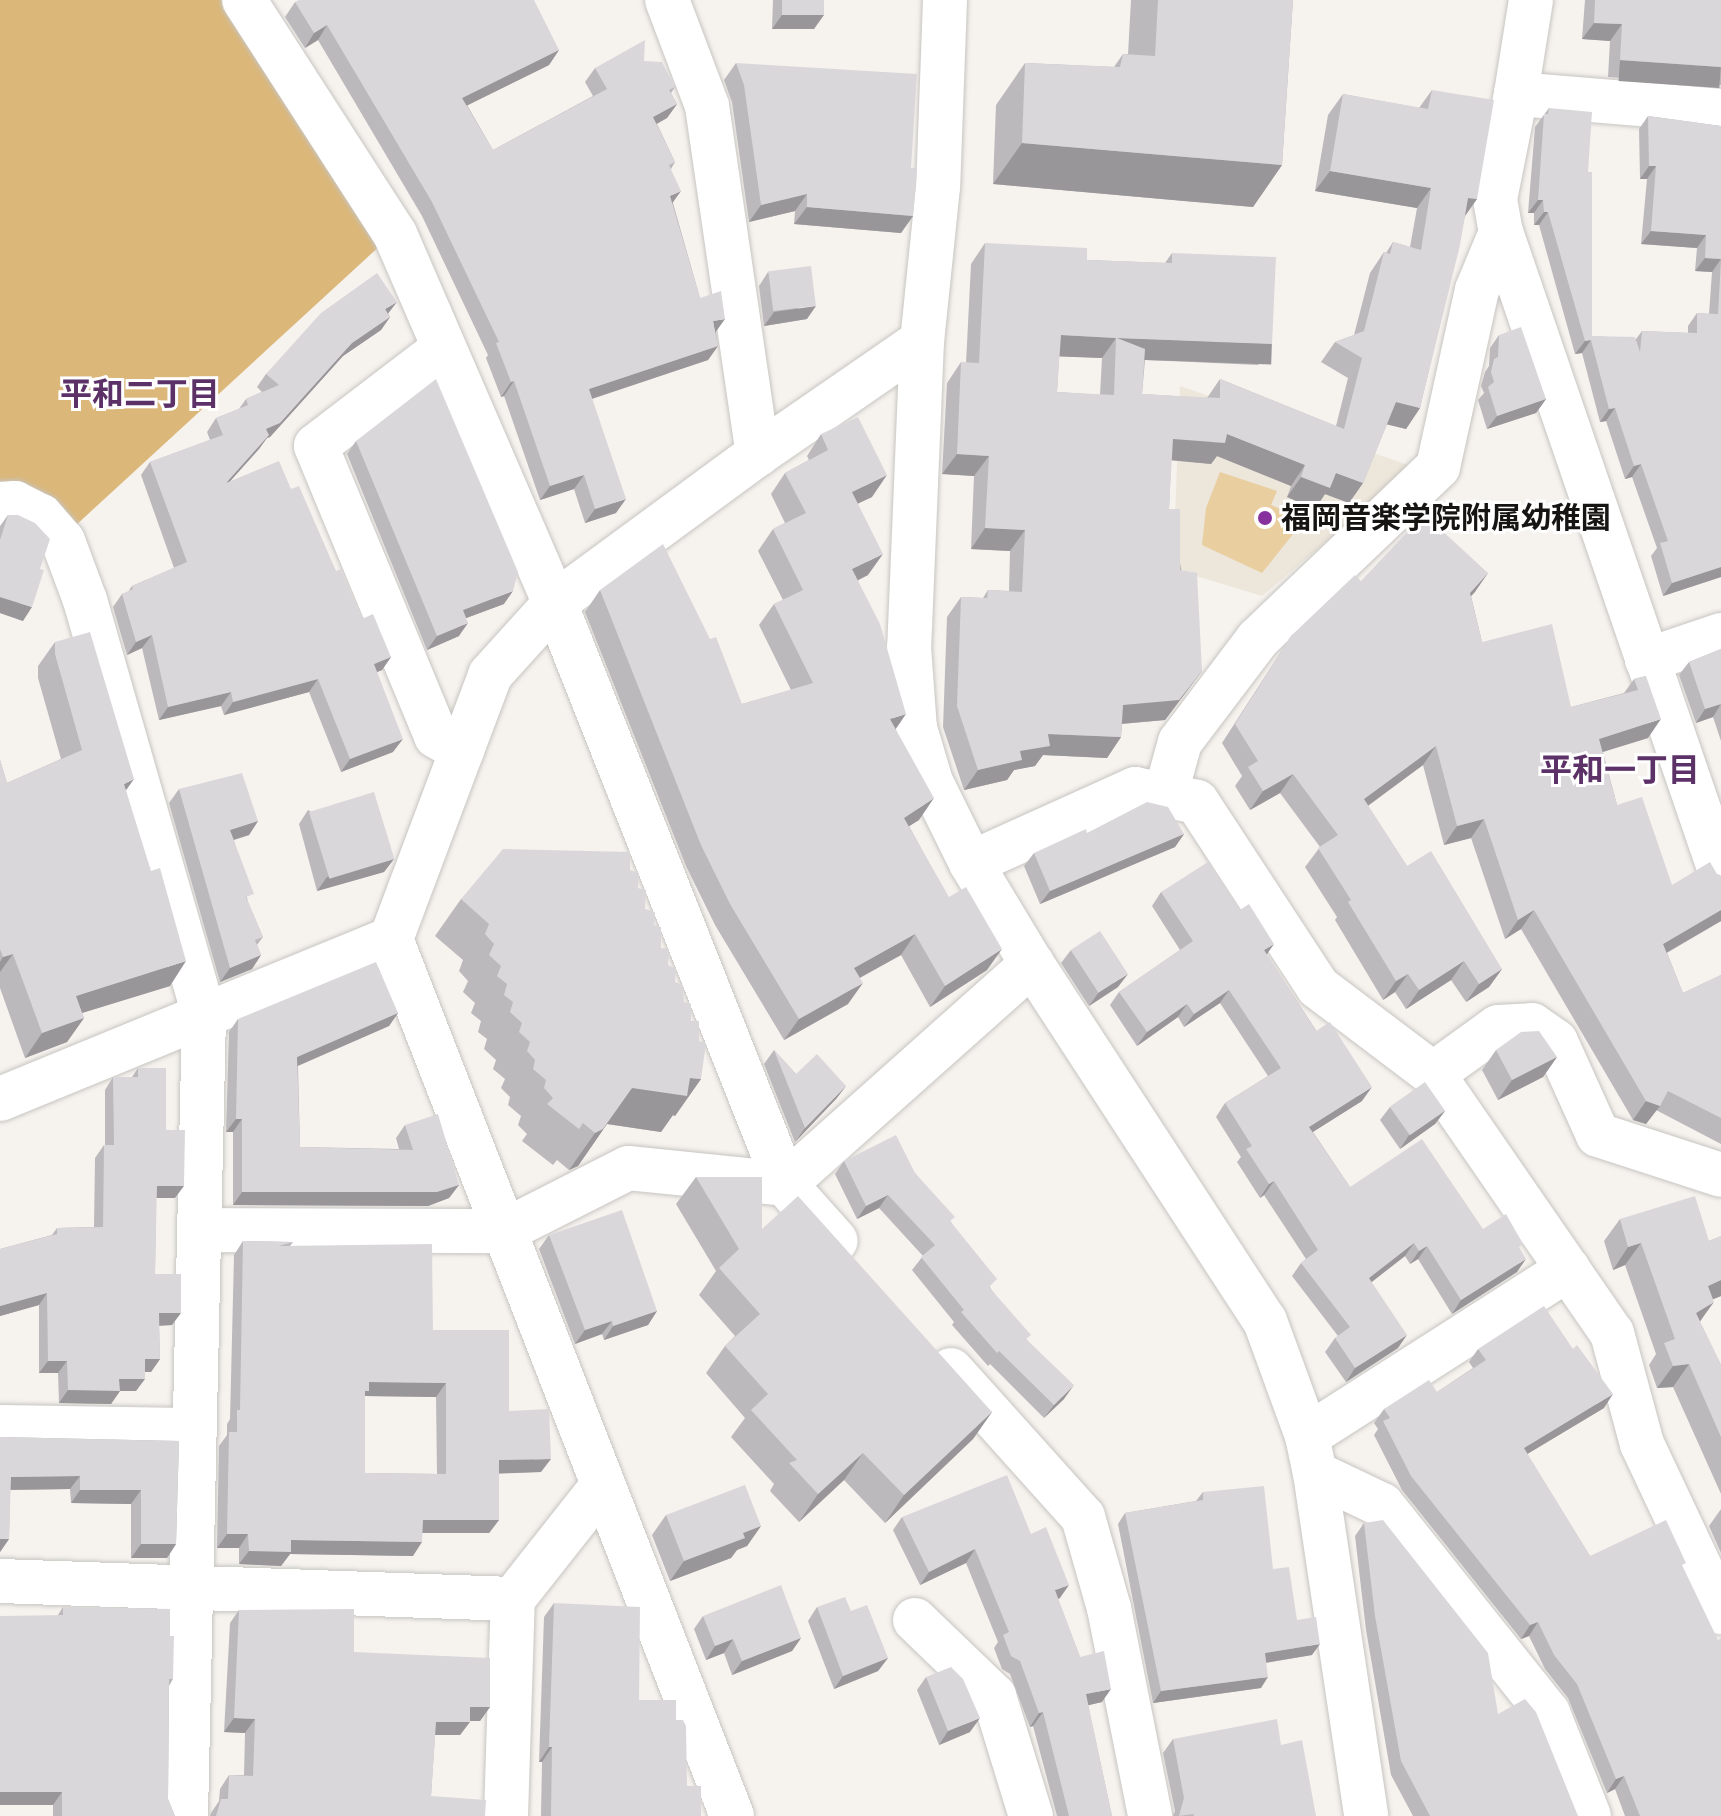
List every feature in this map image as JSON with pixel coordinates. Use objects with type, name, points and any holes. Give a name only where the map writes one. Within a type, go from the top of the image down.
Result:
[{"type":"street","points":[[244,0],[395,234],[555,603],[785,1184],[860,1267]]},
{"type":"street","points":[[667,0],[707,106],[758,454]]},
{"type":"street","points":[[945,0],[938,187],[922,341],[909,647],[915,728],[931,782],[971,863],[1032,964],[1265,1321],[1311,1454],[1366,1816]]},
{"type":"street","points":[[1531,0],[1495,199],[1501,232],[1721,874]]},
{"type":"street","points":[[1516,94],[1721,111]]},
{"type":"street","points":[[1165,796],[1180,742],[1258,639],[1438,467],[1477,290],[1501,232]]},
{"type":"street","points":[[732,1816],[391,939],[490,675],[555,603],[758,454],[922,341]]},
{"type":"street","points":[[444,348],[316,446],[436,736],[462,751]]},
{"type":"street","points":[[0,504],[15,503],[41,516],[63,541],[85,600],[204,1015],[186,1816]]},
{"type":"street","points":[[1647,660],[1721,635]]},
{"type":"street","points":[[971,863],[1135,789],[1197,802],[1318,987],[1433,1074],[1612,1333],[1642,1444],[1721,1612]]},
{"type":"street","points":[[0,1099],[391,939]]},
{"type":"street","points":[[199,1230],[504,1231],[628,1168],[785,1184],[1032,964]]},
{"type":"street","points":[[1433,1074],[1498,1027],[1532,1025],[1556,1042],[1598,1135],[1721,1175]]},
{"type":"street","points":[[1311,1454],[1568,1269]]},
{"type":"street","points":[[924,1339],[1083,1517],[1109,1608],[1150,1816]]},
{"type":"street","points":[[0,1427],[194,1430]]},
{"type":"street","points":[[1311,1454],[1382,1505],[1548,1713],[1589,1816]]},
{"type":"street","points":[[506,1816],[513,1599],[603,1485]]},
{"type":"street","points":[[0,1581],[513,1599]]},
{"type":"street","points":[[915,1620],[994,1696],[1031,1816]]},
{"type":"shaded area","points":[[0,0],[225,0],[383,243],[75,526],[0,494]]},
{"type":"shaded area","name":"福岡音楽学院附属幼稚園","points":[[1180,386],[1414,467],[1262,596],[1173,569]]},
{"type":"shaded area","points":[[1220,472],[1277,491],[1271,505],[1305,519],[1262,573],[1202,545],[1206,508]]},
{"type":"building","points":[[534,0],[559,50],[462,98],[493,150],[607,89],[595,68],[645,40],[644,61],[662,62],[675,87],[669,90],[677,104],[653,117],[675,162],[669,165],[681,191],[670,196],[700,298],[721,291],[725,319],[713,321],[718,346],[589,389],[626,499],[595,509],[584,475],[550,486],[514,381],[511,382],[496,343],[499,342],[432,202],[327,25],[314,33],[295,2]]},
{"type":"building","points":[[782,0],[824,0],[824,15],[782,15]]},
{"type":"building","points":[[1158,0],[1293,0],[1282,165],[1022,143],[1025,63],[1120,67],[1123,54],[1155,56]]},
{"type":"building","points":[[1595,0],[1721,0],[1721,67],[1620,60],[1622,24],[1594,23]]},
{"type":"building","points":[[736,63],[917,74],[911,168],[917,168],[913,216],[807,207],[807,194],[761,205],[744,85]]},
{"type":"building","points":[[1432,90],[1494,100],[1477,199],[1468,198],[1460,245],[1420,408],[1396,402],[1363,483],[1336,473],[1330,488],[1301,477],[1305,465],[1227,434],[1225,443],[1173,439],[1169,509],[1180,509],[1180,570],[1197,573],[1202,671],[1179,700],[1123,705],[1121,737],[1048,734],[1050,746],[1020,751],[1022,760],[978,770],[957,706],[961,597],[987,598],[988,590],[1022,592],[1025,530],[985,528],[989,456],[957,454],[961,362],[979,363],[985,243],[1087,248],[1087,260],[1172,263],[1172,253],[1276,257],[1272,344],[1117,338],[1145,349],[1142,394],[1220,398],[1220,379],[1344,429],[1362,358],[1335,342],[1364,331],[1384,252],[1390,254],[1393,242],[1421,250],[1431,188],[1330,171],[1343,94],[1428,109]],"holes":[[[1061,335],[1116,338],[1114,395],[1057,392]]]},
{"type":"building","points":[[1549,108],[1592,112],[1588,172],[1592,172],[1592,336],[1635,337],[1640,352],[1642,331],[1697,333],[1697,313],[1718,314],[1721,260],[1721,567],[1672,583],[1660,543],[1668,541],[1641,464],[1634,466],[1615,408],[1609,409],[1591,340],[1585,341],[1548,212],[1544,212],[1543,200],[1538,200],[1544,114],[1548,114]]},
{"type":"building","points":[[1648,116],[1721,126],[1721,259],[1705,258],[1706,235],[1651,231],[1656,166],[1649,166]]},
{"type":"building","points":[[811,266],[816,306],[773,311],[768,271]]},
{"type":"building","points":[[377,273],[397,302],[385,309],[390,317],[352,343],[280,423],[266,429],[269,435],[226,483],[279,461],[291,489],[299,486],[336,571],[341,569],[362,619],[373,614],[391,657],[374,664],[403,739],[350,759],[318,679],[233,702],[231,692],[168,707],[152,635],[136,642],[122,594],[133,589],[132,586],[187,562],[150,462],[223,435],[216,418],[248,405],[246,399],[279,385],[266,374],[321,313]]},
{"type":"building","points":[[1521,327],[1546,399],[1497,416],[1488,387],[1494,382],[1491,372],[1494,359],[1498,357],[1499,335]]},
{"type":"building","points":[[436,379],[518,572],[513,591],[463,610],[468,623],[437,636],[356,441]]},
{"type":"building","points":[[858,417],[887,475],[852,492],[883,554],[852,569],[880,624],[906,714],[890,719],[934,798],[904,818],[949,897],[966,887],[1002,949],[945,986],[915,934],[854,968],[863,983],[799,1019],[730,904],[701,845],[600,590],[663,544],[710,639],[716,637],[742,704],[813,683],[774,604],[803,590],[773,529],[806,513],[785,473],[828,450],[821,434]]},
{"type":"building","points":[[1424,514],[1488,573],[1470,593],[1482,642],[1552,624],[1571,707],[1638,690],[1634,679],[1646,676],[1661,719],[1599,739],[1617,805],[1642,797],[1672,885],[1710,862],[1721,876],[1721,910],[1663,944],[1683,993],[1721,975],[1721,1118],[1668,1091],[1660,1106],[1646,1101],[1534,910],[1518,920],[1484,819],[1457,826],[1436,746],[1364,799],[1407,866],[1431,851],[1502,969],[1479,984],[1464,961],[1419,990],[1408,974],[1396,981],[1318,848],[1338,835],[1293,774],[1263,791],[1248,767],[1258,761],[1235,724],[1291,636],[1355,575],[1361,581]]},
{"type":"building","points":[[8,515],[18,515],[35,523],[50,539],[32,607],[0,597],[0,540]]},
{"type":"building","points":[[90,632],[134,779],[124,784],[151,871],[160,868],[186,961],[76,996],[84,1018],[42,1033],[13,954],[3,957],[0,949],[0,760],[7,783],[82,750],[55,654],[55,642]]},
{"type":"building","points":[[1721,649],[1721,704],[1705,709],[1689,662]]},
{"type":"building","points":[[242,773],[258,821],[230,830],[254,894],[246,897],[263,937],[255,940],[261,955],[230,968],[179,789]]},
{"type":"building","points":[[374,792],[394,859],[329,879],[309,812]]},
{"type":"building","points":[[1147,802],[1168,807],[1184,834],[1050,891],[1034,853],[1086,829],[1087,833]]},
{"type":"building","points":[[503,849],[630,852],[630,870],[639,873],[638,888],[646,890],[645,909],[655,912],[654,925],[661,927],[661,948],[669,949],[668,965],[676,969],[675,982],[683,985],[684,1002],[691,1004],[691,1021],[699,1021],[699,1041],[706,1043],[701,1079],[690,1078],[687,1096],[632,1088],[603,1129],[595,1133],[583,1123],[579,1129],[547,1104],[553,1098],[544,1088],[546,1080],[533,1069],[535,1060],[527,1051],[530,1042],[519,1032],[522,1023],[510,1012],[513,1002],[504,995],[507,984],[497,976],[501,966],[489,955],[494,944],[485,934],[489,924],[461,899]]},
{"type":"building","points":[[1208,862],[1240,910],[1249,904],[1274,944],[1264,950],[1316,1031],[1330,1022],[1372,1087],[1309,1127],[1350,1187],[1422,1139],[1483,1229],[1506,1214],[1523,1244],[1519,1247],[1526,1259],[1461,1300],[1427,1246],[1419,1251],[1414,1243],[1369,1278],[1407,1335],[1355,1368],[1335,1338],[1350,1327],[1301,1263],[1318,1250],[1274,1181],[1269,1184],[1246,1149],[1252,1146],[1225,1103],[1281,1068],[1229,990],[1194,1014],[1187,1004],[1147,1032],[1119,992],[1193,941],[1161,892]]},
{"type":"building","points":[[1100,931],[1128,974],[1098,993],[1071,950]]},
{"type":"building","points":[[376,962],[398,1013],[297,1057],[300,1147],[413,1150],[405,1125],[438,1114],[459,1185],[437,1192],[242,1192],[242,1119],[236,1119],[238,1019]]},
{"type":"building","points":[[1539,1031],[1557,1057],[1512,1080],[1496,1050],[1521,1032]]},
{"type":"building","points":[[774,1050],[796,1074],[817,1054],[846,1086],[805,1128]]},
{"type":"building","points":[[138,1068],[166,1068],[166,1130],[185,1130],[184,1186],[157,1186],[155,1274],[181,1274],[181,1313],[159,1313],[160,1359],[145,1359],[145,1379],[119,1379],[120,1391],[68,1390],[67,1361],[48,1361],[47,1293],[0,1306],[0,1249],[57,1234],[57,1228],[103,1227],[104,1145],[114,1145],[113,1077],[138,1077]]},
{"type":"building","points":[[1425,1082],[1445,1111],[1410,1135],[1390,1107]]},
{"type":"building","points":[[896,1135],[915,1173],[955,1217],[950,1221],[997,1279],[989,1287],[1031,1335],[1026,1339],[1074,1385],[1054,1405],[999,1351],[997,1353],[961,1312],[964,1310],[921,1257],[935,1245],[888,1195],[866,1206],[844,1161]]},
{"type":"building","points":[[696,1177],[762,1177],[762,1229],[798,1196],[992,1412],[904,1495],[863,1453],[818,1494],[789,1463],[797,1460],[751,1410],[768,1394],[725,1346],[760,1314],[719,1268],[739,1249]]},
{"type":"building","points":[[1695,1196],[1709,1241],[1721,1236],[1721,1280],[1708,1286],[1714,1302],[1696,1313],[1721,1365],[1721,1437],[1689,1364],[1673,1366],[1664,1343],[1675,1339],[1641,1243],[1628,1247],[1620,1219]]},
{"type":"building","points":[[622,1210],[657,1311],[613,1326],[612,1321],[585,1330],[549,1235]]},
{"type":"building","points":[[243,1241],[293,1242],[279,1246],[432,1244],[433,1330],[509,1330],[509,1411],[549,1409],[551,1459],[499,1460],[499,1520],[423,1520],[422,1542],[291,1540],[291,1552],[249,1551],[248,1534],[227,1534],[229,1432],[237,1432],[237,1410],[240,1410]],"holes":[[[369,1382],[446,1383],[446,1474],[365,1473],[365,1391],[369,1391]]]},
{"type":"building","points":[[1544,1306],[1573,1349],[1577,1345],[1613,1394],[1524,1448],[1590,1556],[1666,1520],[1686,1563],[1682,1565],[1718,1640],[1721,1638],[1721,1816],[1640,1816],[1624,1776],[1616,1779],[1577,1684],[1554,1655],[1538,1622],[1530,1625],[1411,1476],[1383,1421],[1390,1418],[1384,1409],[1429,1380],[1437,1392],[1486,1360],[1478,1349]]},
{"type":"building","points":[[0,1437],[179,1441],[176,1544],[141,1544],[141,1490],[80,1490],[80,1476],[11,1477],[9,1539],[0,1539]]},
{"type":"building","points":[[1007,1475],[1031,1534],[1046,1527],[1069,1585],[1055,1590],[1080,1657],[1104,1651],[1111,1689],[1086,1694],[1112,1816],[1069,1816],[1043,1712],[1039,1713],[1020,1661],[1011,1656],[1003,1635],[1009,1632],[975,1549],[929,1572],[902,1517]]},
{"type":"building","points":[[745,1485],[761,1526],[743,1533],[745,1538],[684,1561],[666,1515]]},
{"type":"building","points":[[1264,1486],[1273,1569],[1289,1567],[1297,1620],[1316,1617],[1320,1644],[1265,1653],[1268,1677],[1161,1691],[1125,1513],[1203,1500],[1203,1492]]},
{"type":"building","points":[[1383,1520],[1488,1653],[1498,1714],[1525,1699],[1536,1712],[1578,1816],[1430,1816],[1401,1761],[1375,1616],[1364,1523]]},
{"type":"building","points":[[781,1585],[801,1638],[742,1661],[733,1639],[715,1646],[703,1616]]},
{"type":"building","points":[[845,1597],[851,1611],[867,1605],[888,1658],[843,1676],[817,1607]]},
{"type":"building","points":[[554,1603],[640,1607],[639,1700],[676,1700],[676,1720],[683,1720],[686,1726],[687,1786],[701,1786],[701,1816],[551,1816],[552,1747],[549,1747]]},
{"type":"building","points":[[63,1607],[170,1609],[170,1636],[174,1636],[173,1679],[169,1679],[168,1799],[175,1816],[62,1816],[62,1792],[0,1792],[0,1616],[63,1615]]},
{"type":"building","points":[[354,1609],[354,1652],[490,1658],[490,1707],[470,1707],[470,1722],[436,1722],[431,1796],[486,1800],[485,1816],[216,1816],[221,1799],[228,1799],[229,1775],[253,1776],[255,1719],[234,1718],[239,1610]]},
{"type":"building","points":[[951,1667],[963,1679],[980,1718],[948,1731],[926,1677]]},
{"type":"building","points":[[1277,1719],[1281,1745],[1302,1740],[1316,1816],[1179,1816],[1184,1798],[1173,1739]]},
{"type":"place","name":"福岡音楽学院附属幼稚園","points":[[1265,518]]},
{"type":"district","name":"平和二丁目","points":[[140,394]]},
{"type":"district","name":"平和一丁目","points":[[1620,770]]}]
